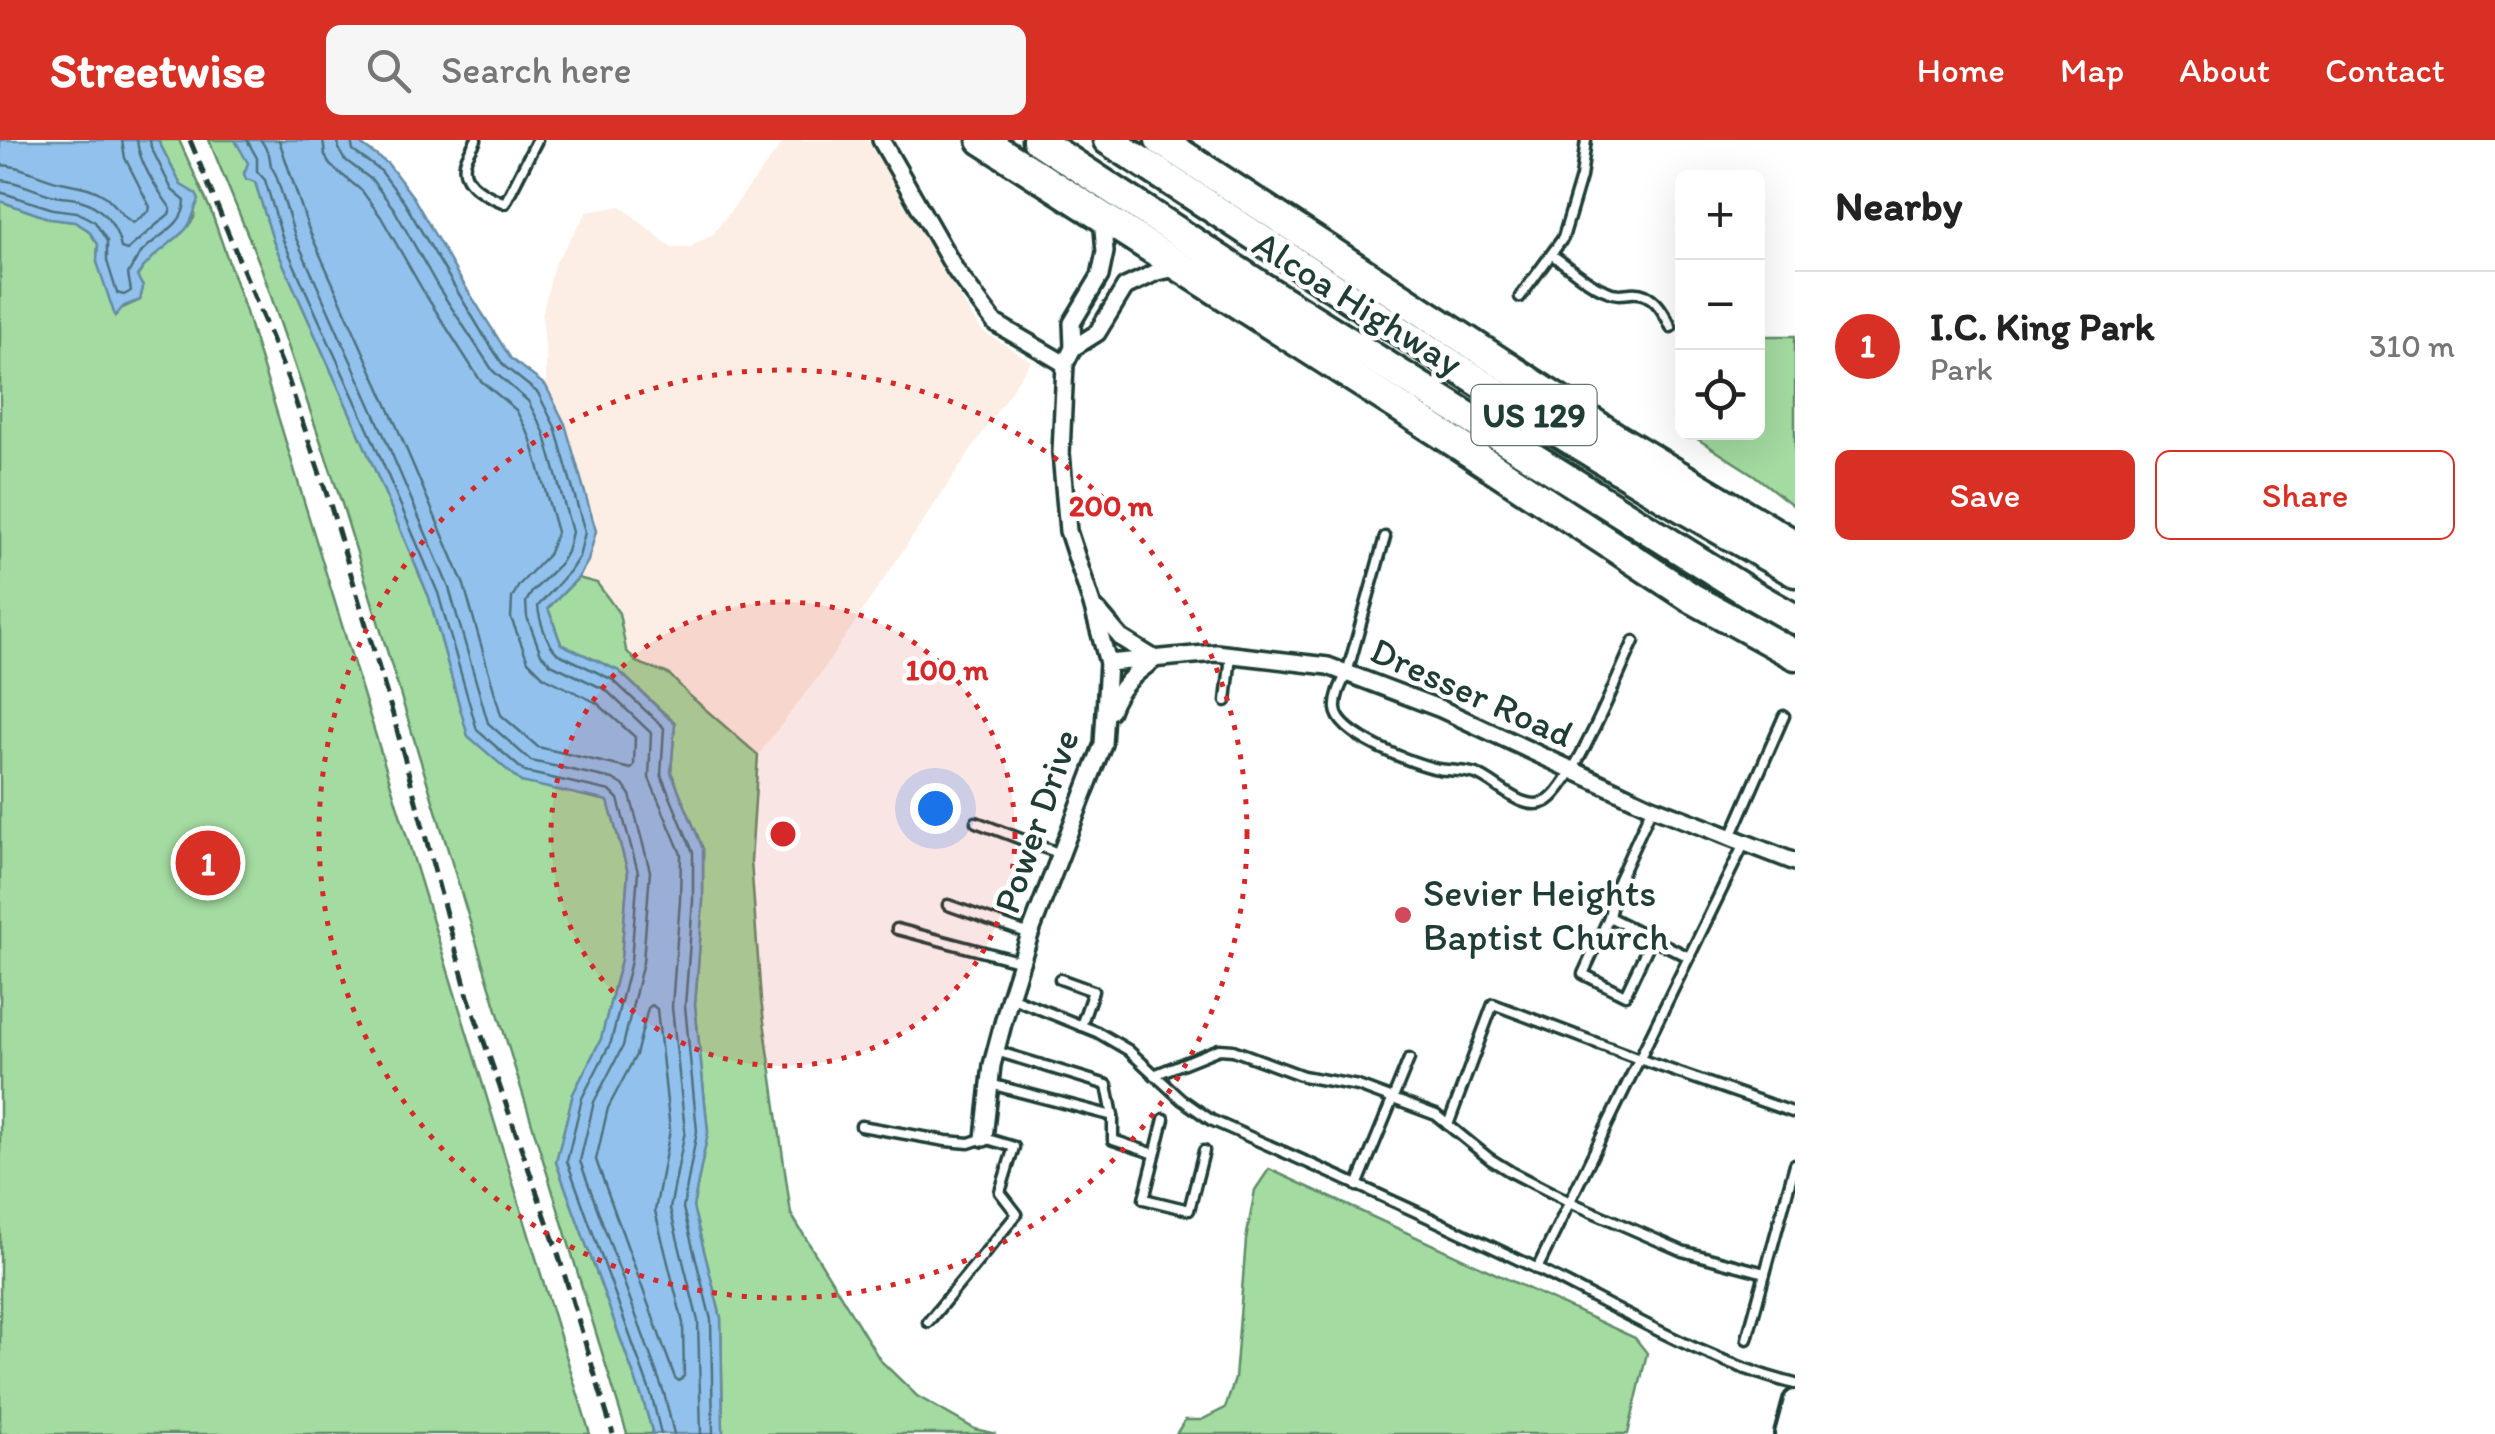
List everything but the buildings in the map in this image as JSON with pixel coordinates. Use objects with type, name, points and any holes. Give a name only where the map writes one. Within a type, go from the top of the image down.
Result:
[{"type":"highway","points":[[982,140],[1692,598],[1795,655]]},
{"type":"highway","name":"Alcoa Highway","points":[[1037,140],[1280,299],[1795,619]]},
{"type":"highway","name":"Alcoa Highway","points":[[1108,140],[1613,466],[1795,572]]},
{"type":"highway","points":[[1160,140],[1616,438],[1795,546]]},
{"type":"street","points":[[881,140],[956,271],[995,322],[1064,364]]},
{"type":"street","name":"Power Drive","points":[[1073,348],[1072,324],[1100,276],[1105,252],[1102,217]]},
{"type":"street","name":"Power Drive","points":[[984,1138],[996,1051],[1010,997],[1103,744],[1108,663],[1068,532],[1061,452],[1064,364],[1073,348],[1097,332],[1125,287],[1156,272],[1182,267]]},
{"type":"street","points":[[1092,604],[1121,638],[1155,658],[1118,692],[1104,730]]},
{"type":"street","name":"Dresser Road","points":[[1108,663],[1216,653],[1328,666],[1440,708],[1652,807],[1795,862]]},
{"type":"street","points":[[1786,1434],[1795,1401]]},
{"type":"lane","points":[[476,140],[465,172],[482,192],[505,203],[537,140]]},
{"type":"lane","points":[[1520,297],[1564,238],[1586,140]]},
{"type":"lane","points":[[1552,255],[1607,292],[1638,292],[1648,296],[1664,311],[1670,327]]},
{"type":"lane","points":[[1384,537],[1347,673],[1337,694],[1336,713],[1343,726],[1362,740],[1437,769],[1478,775],[1524,802],[1546,802],[1572,771],[1634,642]]},
{"type":"lane","points":[[1226,701],[1231,655]]},
{"type":"lane","points":[[1537,1268],[1689,957],[1784,716]]},
{"type":"lane","points":[[1652,807],[1615,888],[1609,917],[1583,974],[1625,995],[1652,938]]},
{"type":"lane","points":[[976,822],[1061,854]]},
{"type":"lane","points":[[948,905],[1030,934]]},
{"type":"lane","points":[[1609,917],[1689,957]]},
{"type":"lane","points":[[897,930],[1022,962]]},
{"type":"lane","points":[[1060,979],[1093,991],[1081,1026]]},
{"type":"lane","points":[[1010,997],[1128,1050],[1180,1099],[1212,1120],[1537,1268],[1659,1330],[1758,1373],[1795,1384]]},
{"type":"lane","points":[[1448,1124],[1493,1004],[1795,1112]]},
{"type":"lane","points":[[1154,1074],[1219,1048],[1303,1076],[1358,1086],[1436,1115],[1511,1172],[1570,1202],[1682,1252],[1765,1273]]},
{"type":"lane","points":[[996,1051],[1107,1086],[1113,1140],[1156,1154]]},
{"type":"lane","points":[[1357,1186],[1410,1059]]},
{"type":"lane","points":[[990,1084],[1113,1116]]},
{"type":"lane","points":[[1164,1119],[1144,1199],[1189,1210],[1204,1151]]},
{"type":"lane","points":[[861,1126],[946,1141],[984,1138],[1014,1147],[1000,1192],[1017,1214],[928,1322]]},
{"type":"lane","points":[[1747,1340],[1795,1164]]},
{"type":"shaded area","points":[[785,140],[867,140],[981,330],[1031,361],[818,677],[758,755],[669,674],[637,663],[626,650],[619,613],[597,583],[578,578],[588,561],[565,424],[546,386],[542,315],[554,265],[587,212],[621,206],[672,248],[690,247],[713,234]]},
{"type":"green space","points":[[158,140],[179,140],[211,211],[245,309],[590,1434],[0,1434],[0,201],[51,219],[75,222],[88,230],[98,244],[97,262],[118,310],[140,300],[143,287],[137,277],[149,259],[194,218],[190,192],[181,185]]},
{"type":"green space","points":[[209,140],[235,140],[249,163],[244,173],[255,182],[274,243],[429,597],[468,736],[578,794],[608,801],[628,872],[621,960],[601,1039],[573,1094],[556,1162],[653,1434],[627,1434],[342,504],[261,267]]},
{"type":"green space","points":[[1765,336],[1795,336],[1795,507],[1699,440],[1765,440]]},
{"type":"green space","points":[[578,578],[597,583],[619,613],[626,650],[636,662],[669,674],[758,755],[751,861],[761,1000],[791,1214],[880,1360],[917,1396],[975,1429],[996,1434],[723,1434],[721,1318],[693,1207],[708,1132],[695,1005],[703,849],[671,772],[675,723],[619,671],[561,644],[548,608]]},
{"type":"green space","points":[[1269,1169],[1635,1338],[1647,1353],[1628,1434],[1176,1434],[1185,1420],[1201,1420],[1225,1408],[1235,1379],[1246,1240],[1255,1190]]},
{"type":"water","points":[[0,140],[158,140],[181,185],[199,200],[185,230],[137,276],[143,287],[140,300],[124,306],[115,316],[97,262],[98,244],[88,230],[75,222],[51,219],[0,201]]},
{"type":"water","points":[[235,140],[355,140],[388,164],[413,197],[511,359],[546,386],[565,424],[596,531],[588,561],[578,578],[548,608],[561,644],[619,671],[675,724],[671,772],[703,849],[695,1005],[708,1132],[693,1207],[721,1318],[723,1434],[653,1434],[556,1162],[573,1094],[601,1039],[621,960],[628,872],[608,801],[521,782],[468,736],[429,597],[274,243],[255,182],[246,179],[248,163]]},
{"type":"railway","points":[[190,140],[288,379],[331,507],[393,715],[468,996],[556,1247],[613,1434]]},
{"type":"place","name":"I.C. King Park","points":[[208,863]]},
{"type":"place","name":"Sevier Heights Baptist Church","points":[[1403,915]]}]
